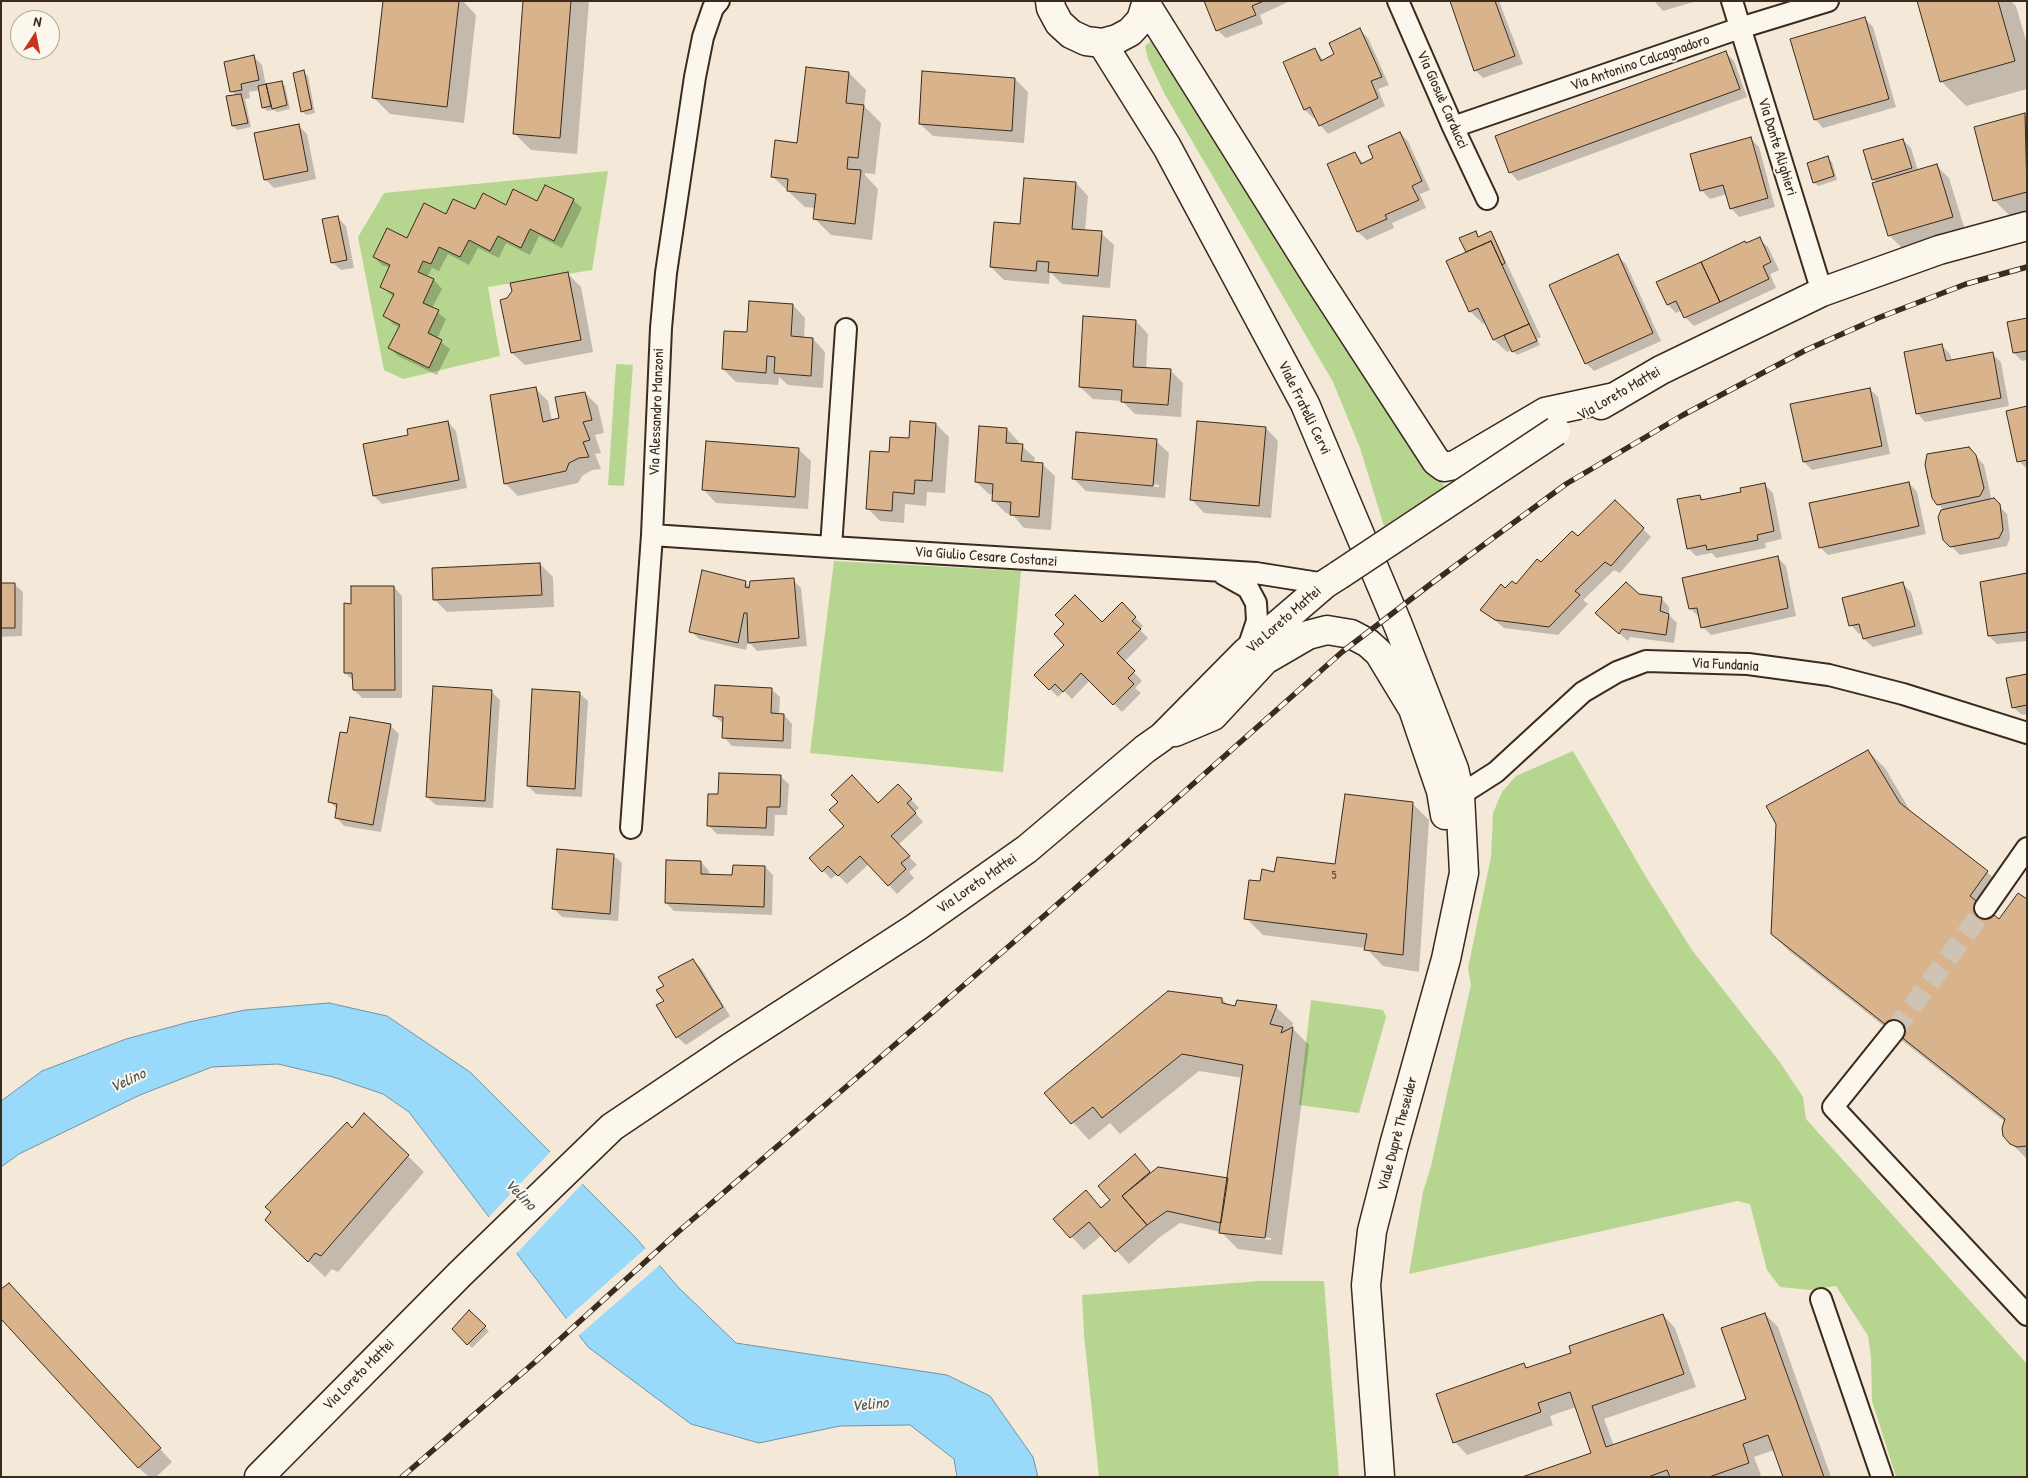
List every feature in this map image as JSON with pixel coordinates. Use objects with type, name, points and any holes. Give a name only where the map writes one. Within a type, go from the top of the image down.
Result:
[{"type":"street","name":"Via Alessandro Manzoni","points":[[631,828],[652,535],[661,328],[666,274],[694,77],[703,37],[713,8],[719,1]]},
{"type":"street","points":[[1050,1],[1059,23],[1071,34],[1086,41],[1102,43],[1117,40],[1130,32],[1141,20],[1147,4]]},
{"type":"street","name":"Via Giosuè Carducci","points":[[1398,1],[1487,199]]},
{"type":"street","name":"Via Dante Alighieri","points":[[1732,1],[1822,292]]},
{"type":"street","name":"Via Antonino Calcagnadoro","points":[[1453,127],[1740,28],[1828,1]]},
{"type":"street","points":[[1147,4],[1316,276],[1436,461],[1444,467],[1455,465],[1545,412],[1616,396]]},
{"type":"street","name":"Viale Fratelli Cervi","points":[[1102,43],[1167,147],[1305,404],[1398,625],[1454,769],[1460,794]]},
{"type":"street","name":"Via Loreto Mattei","points":[[259,1477],[480,1254],[610,1130],[728,1049],[915,928],[1012,860],[1145,749],[1162,738],[1246,652],[1332,579],[1556,431],[1661,370],[1822,292],[1939,250],[2027,226]]},
{"type":"street","points":[[831,548],[846,329]]},
{"type":"street","name":"Via Giulio Cesare Costanzi","points":[[652,535],[1219,572],[1248,588],[1256,602],[1257,621],[1246,652]]},
{"type":"street","points":[[1219,572],[1332,579]]},
{"type":"street","points":[[1162,738],[1212,716],[1265,660],[1308,635],[1327,630],[1341,631],[1368,643],[1379,653],[1413,709],[1441,791],[1451,858],[1451,898],[1446,959]]},
{"type":"street","name":"Via Fundania","points":[[1460,794],[1496,772],[1583,692],[1617,672],[1646,661],[1748,664],[1829,675],[1903,694],[2027,733]]},
{"type":"street","name":"Viale Duprè Theseider","points":[[1380,1477],[1366,1285],[1372,1231],[1446,959],[1464,873],[1460,794]]},
{"type":"street","points":[[1985,908],[2027,848]]},
{"type":"street","points":[[1894,1031],[1833,1107],[2027,1314]]},
{"type":"street","points":[[1821,1299],[1882,1477]]},
{"type":"green space","points":[[1158,35],[1409,437],[1445,487],[1384,526],[1360,448],[1333,382],[1164,93],[1148,59],[1145,46]]},
{"type":"green space","points":[[608,171],[592,270],[488,287],[500,356],[403,379],[384,370],[358,237],[384,193]]},
{"type":"green space","points":[[616,364],[633,365],[624,486],[608,485]]},
{"type":"green space","points":[[834,561],[1021,571],[1003,772],[810,753]]},
{"type":"green space","points":[[1573,751],[1646,877],[1692,950],[1779,1061],[1803,1097],[1806,1119],[2027,1364],[2027,1477],[1896,1477],[1872,1401],[1871,1357],[1868,1336],[1836,1286],[1810,1290],[1780,1287],[1767,1270],[1750,1204],[1737,1201],[1409,1274],[1423,1192],[1431,1166],[1471,985],[1468,968],[1491,857],[1493,813],[1502,792],[1516,776]]},
{"type":"green space","points":[[1311,1000],[1383,1010],[1386,1017],[1359,1113],[1299,1105]]},
{"type":"green space","points":[[1260,1281],[1324,1281],[1339,1477],[1099,1477],[1084,1335],[1082,1295]]},
{"type":"water","name":"Velino","points":[[329,1003],[387,1016],[470,1072],[636,1238],[678,1287],[736,1343],[947,1375],[990,1396],[1033,1457],[1038,1477],[957,1477],[954,1459],[910,1425],[840,1426],[759,1443],[691,1424],[588,1347],[409,1112],[383,1094],[333,1077],[278,1064],[212,1067],[140,1095],[19,1154],[1,1167],[1,1101],[42,1071],[126,1039],[189,1022],[245,1010]]},
{"type":"pier","points":[[552,1150],[584,1182],[515,1255],[487,1219]]},
{"type":"pier","points":[[647,1247],[661,1264],[577,1337],[565,1320]]},
{"type":"building","points":[[383,1],[459,1],[447,107],[372,98]]},
{"type":"building","points":[[523,1],[571,1],[560,138],[513,134]]},
{"type":"building","points":[[1204,1],[1264,1],[1252,6],[1256,15],[1216,31]]},
{"type":"building","points":[[1450,1],[1495,1],[1515,56],[1474,71]]},
{"type":"building","points":[[1917,1],[1998,1],[2015,61],[1940,82]]},
{"type":"building","points":[[1865,17],[1889,99],[1814,120],[1790,39]]},
{"type":"building","points":[[1360,28],[1382,77],[1371,81],[1378,98],[1319,126],[1310,107],[1304,110],[1283,62],[1315,48],[1321,61],[1334,54],[1329,43]]},
{"type":"building","points":[[1726,51],[1740,89],[1509,173],[1495,136]]},
{"type":"building","points":[[254,55],[259,80],[241,84],[242,90],[230,92],[224,62]]},
{"type":"building","points":[[806,67],[849,72],[846,103],[864,105],[858,158],[848,157],[847,169],[861,170],[855,224],[813,219],[816,194],[787,191],[788,179],[771,177],[775,140],[797,143]]},
{"type":"building","points":[[304,70],[312,109],[301,112],[293,73]]},
{"type":"building","points":[[922,71],[1015,78],[1012,131],[919,124]]},
{"type":"building","points":[[282,81],[287,105],[272,109],[266,84]]},
{"type":"building","points":[[266,84],[271,106],[262,108],[258,86]]},
{"type":"building","points":[[241,94],[248,123],[232,126],[226,96]]},
{"type":"building","points":[[2025,113],[2027,192],[1993,201],[1974,127]]},
{"type":"building","points":[[299,124],[308,171],[264,180],[254,133]]},
{"type":"building","points":[[1400,132],[1422,181],[1412,186],[1419,200],[1385,215],[1387,219],[1357,232],[1327,164],[1355,152],[1361,164],[1373,158],[1368,146]]},
{"type":"building","points":[[1751,137],[1768,198],[1730,209],[1723,185],[1700,191],[1690,154]]},
{"type":"building","points":[[1903,139],[1912,168],[1872,180],[1863,150]]},
{"type":"building","points":[[1828,156],[1834,176],[1813,183],[1807,163]]},
{"type":"building","points":[[1937,164],[1953,217],[1888,236],[1872,183]]},
{"type":"building","points":[[1024,178],[1076,182],[1072,229],[1102,231],[1098,276],[1048,272],[1049,262],[1037,261],[1036,271],[990,267],[994,222],[1020,224]]},
{"type":"building","points":[[545,185],[574,199],[554,241],[530,229],[521,248],[498,236],[490,251],[469,240],[460,257],[439,247],[431,264],[423,261],[418,272],[434,279],[423,303],[439,310],[428,333],[442,340],[429,368],[388,348],[400,325],[383,316],[394,294],[380,287],[390,265],[373,257],[387,228],[407,238],[424,203],[446,214],[453,199],[475,209],[483,193],[506,205],[513,189],[537,201]]},
{"type":"building","points":[[338,216],[347,260],[331,263],[322,219]]},
{"type":"building","points":[[1476,231],[1478,237],[1491,231],[1505,263],[1502,265],[1491,241],[1466,252],[1459,238]]},
{"type":"building","points":[[1760,237],[1771,262],[1763,266],[1769,279],[1720,302],[1701,262],[1745,241],[1746,243]]},
{"type":"building","points":[[1491,241],[1529,324],[1493,340],[1478,308],[1469,312],[1446,261]]},
{"type":"building","points":[[1618,254],[1653,333],[1585,364],[1549,285]]},
{"type":"building","points":[[1701,262],[1720,302],[1684,318],[1676,301],[1667,305],[1656,282]]},
{"type":"building","points":[[568,272],[581,340],[511,353],[500,300],[507,298],[512,291],[510,283]]},
{"type":"building","points":[[749,301],[793,304],[791,336],[813,338],[811,376],[774,373],[775,357],[767,356],[766,373],[722,369],[724,331],[747,332]]},
{"type":"building","points":[[1083,316],[1136,320],[1133,367],[1171,369],[1168,405],[1121,402],[1122,390],[1079,387]]},
{"type":"building","points":[[2027,318],[2027,351],[2013,353],[2007,322]]},
{"type":"building","points":[[1529,324],[1537,341],[1512,352],[1504,335]]},
{"type":"building","points":[[1942,344],[1946,361],[1993,352],[2001,398],[1916,414],[1904,352]]},
{"type":"building","points":[[536,387],[543,422],[559,418],[555,397],[585,392],[592,420],[583,422],[590,440],[583,442],[589,457],[579,458],[569,463],[566,471],[504,484],[490,395]]},
{"type":"building","points":[[1870,388],[1882,446],[1803,462],[1790,404]]},
{"type":"building","points":[[2027,406],[2027,460],[2017,462],[2006,411]]},
{"type":"building","points":[[448,421],[459,480],[373,496],[363,444],[408,435],[407,429]]},
{"type":"building","points":[[910,421],[936,423],[932,481],[915,480],[914,494],[893,492],[892,511],[866,509],[870,451],[889,452],[890,437],[909,438]]},
{"type":"building","points":[[1197,421],[1266,427],[1259,506],[1190,500]]},
{"type":"building","points":[[979,426],[1007,428],[1006,443],[1023,444],[1021,461],[1043,463],[1039,517],[1010,515],[1011,502],[992,501],[993,484],[975,482]]},
{"type":"building","points":[[1076,432],[1157,439],[1153,486],[1072,479]]},
{"type":"building","points":[[706,441],[799,448],[795,497],[702,490]]},
{"type":"building","points":[[1969,447],[1976,455],[1984,488],[1980,496],[1937,505],[1932,498],[1925,465],[1927,454]]},
{"type":"building","points":[[1909,482],[1919,526],[1819,548],[1809,503]]},
{"type":"building","points":[[1765,483],[1774,531],[1757,535],[1758,540],[1707,550],[1706,545],[1687,549],[1677,499],[1700,495],[1701,500],[1741,492],[1740,488]]},
{"type":"building","points":[[1994,498],[2000,504],[2003,530],[1999,538],[1950,547],[1943,540],[1938,517],[1941,510]]},
{"type":"building","points":[[1615,500],[1644,528],[1611,566],[1605,562],[1575,591],[1580,595],[1549,627],[1495,620],[1480,610],[1501,584],[1505,588],[1512,581],[1516,584],[1537,559],[1541,562],[1572,531],[1578,536]]},
{"type":"building","points":[[1778,556],[1788,608],[1701,628],[1697,608],[1689,609],[1682,578]]},
{"type":"building","points":[[540,563],[542,595],[433,600],[432,568]]},
{"type":"building","points":[[702,570],[746,581],[745,587],[749,588],[750,581],[794,578],[799,638],[748,643],[747,613],[744,613],[738,643],[689,632]]},
{"type":"building","points":[[2027,573],[2027,632],[1988,636],[1980,582]]},
{"type":"building","points":[[1626,582],[1639,594],[1662,597],[1660,611],[1669,614],[1666,635],[1622,629],[1619,634],[1595,613]]},
{"type":"building","points":[[1903,582],[1915,626],[1863,639],[1859,624],[1849,626],[1842,598]]},
{"type":"building","points":[[1,583],[15,583],[15,628],[1,628]]},
{"type":"building","points":[[351,586],[394,586],[395,690],[353,690],[352,673],[344,673],[344,603],[351,604]]},
{"type":"building","points":[[1075,595],[1102,622],[1122,602],[1136,617],[1132,621],[1141,629],[1117,653],[1135,671],[1128,678],[1134,684],[1113,705],[1081,673],[1063,692],[1055,684],[1049,690],[1034,675],[1064,645],[1054,634],[1064,624],[1055,615]]},
{"type":"building","points":[[2027,674],[2027,705],[2012,708],[2006,678]]},
{"type":"building","points":[[715,685],[772,688],[771,713],[784,714],[783,741],[722,738],[723,717],[713,716]]},
{"type":"building","points":[[433,686],[492,690],[485,801],[426,797]]},
{"type":"building","points":[[532,689],[580,692],[575,789],[527,786]]},
{"type":"building","points":[[350,717],[391,724],[373,825],[335,818],[337,804],[328,802],[340,732],[347,733]]},
{"type":"building","points":[[1868,750],[1900,803],[1988,871],[1970,896],[1999,919],[2018,893],[2027,899],[2027,1146],[2017,1147],[2010,1144],[2003,1136],[2002,1128],[2005,1119],[1771,934],[1776,824],[1766,806]]},
{"type":"building","points":[[719,773],[781,775],[780,807],[767,807],[766,828],[707,826],[708,794],[718,794]]},
{"type":"building","points":[[852,775],[878,803],[898,784],[912,799],[907,803],[916,813],[891,836],[910,856],[901,863],[906,869],[888,886],[860,856],[838,876],[828,866],[822,872],[809,858],[844,826],[829,810],[838,802],[831,795]]},
{"type":"building","points":[[1345,794],[1413,802],[1403,955],[1364,950],[1367,934],[1244,919],[1249,880],[1260,881],[1262,869],[1274,872],[1277,857],[1335,864]]},
{"type":"building","points":[[557,849],[614,854],[610,914],[552,909]]},
{"type":"building","points":[[666,860],[701,861],[701,874],[732,875],[733,865],[765,866],[764,907],[665,903]]},
{"type":"building","points":[[693,959],[723,1007],[676,1038],[656,1005],[664,1001],[656,990],[664,986],[658,977]]},
{"type":"building","points":[[1168,991],[1222,998],[1222,1003],[1235,1006],[1237,1000],[1277,1005],[1270,1024],[1283,1027],[1281,1033],[1293,1027],[1265,1238],[1219,1233],[1243,1065],[1182,1054],[1102,1118],[1093,1107],[1071,1124],[1044,1093]]},
{"type":"building","points":[[364,1113],[409,1155],[321,1256],[315,1253],[308,1262],[265,1220],[271,1212],[265,1207],[347,1122],[352,1128]]},
{"type":"building","points":[[1135,1154],[1150,1172],[1122,1196],[1147,1225],[1115,1252],[1089,1222],[1070,1238],[1053,1219],[1086,1190],[1101,1208],[1110,1200],[1098,1186]]},
{"type":"building","points":[[1158,1167],[1228,1178],[1221,1223],[1167,1211],[1147,1225],[1122,1196]]},
{"type":"building","points":[[9,1283],[161,1448],[138,1468],[1,1319],[1,1289]]},
{"type":"building","points":[[469,1310],[486,1326],[467,1345],[452,1329]]},
{"type":"building","points":[[1765,1313],[1824,1477],[1783,1477],[1768,1435],[1743,1444],[1749,1463],[1709,1477],[1670,1477],[1667,1470],[1648,1477],[1522,1477],[1591,1453],[1570,1392],[1538,1403],[1541,1412],[1453,1443],[1436,1394],[1524,1363],[1526,1368],[1571,1353],[1569,1346],[1663,1314],[1684,1374],[1592,1406],[1606,1447],[1746,1399],[1721,1328]]},
{"type":"tunnel","points":[[1894,1031],[1985,908]]},
{"type":"railway","points":[[402,1477],[535,1362],[678,1232],[1052,909],[1342,652],[1432,583],[1566,484],[1683,415],[1806,350],[1878,318],[1966,284],[2027,267]]}]
